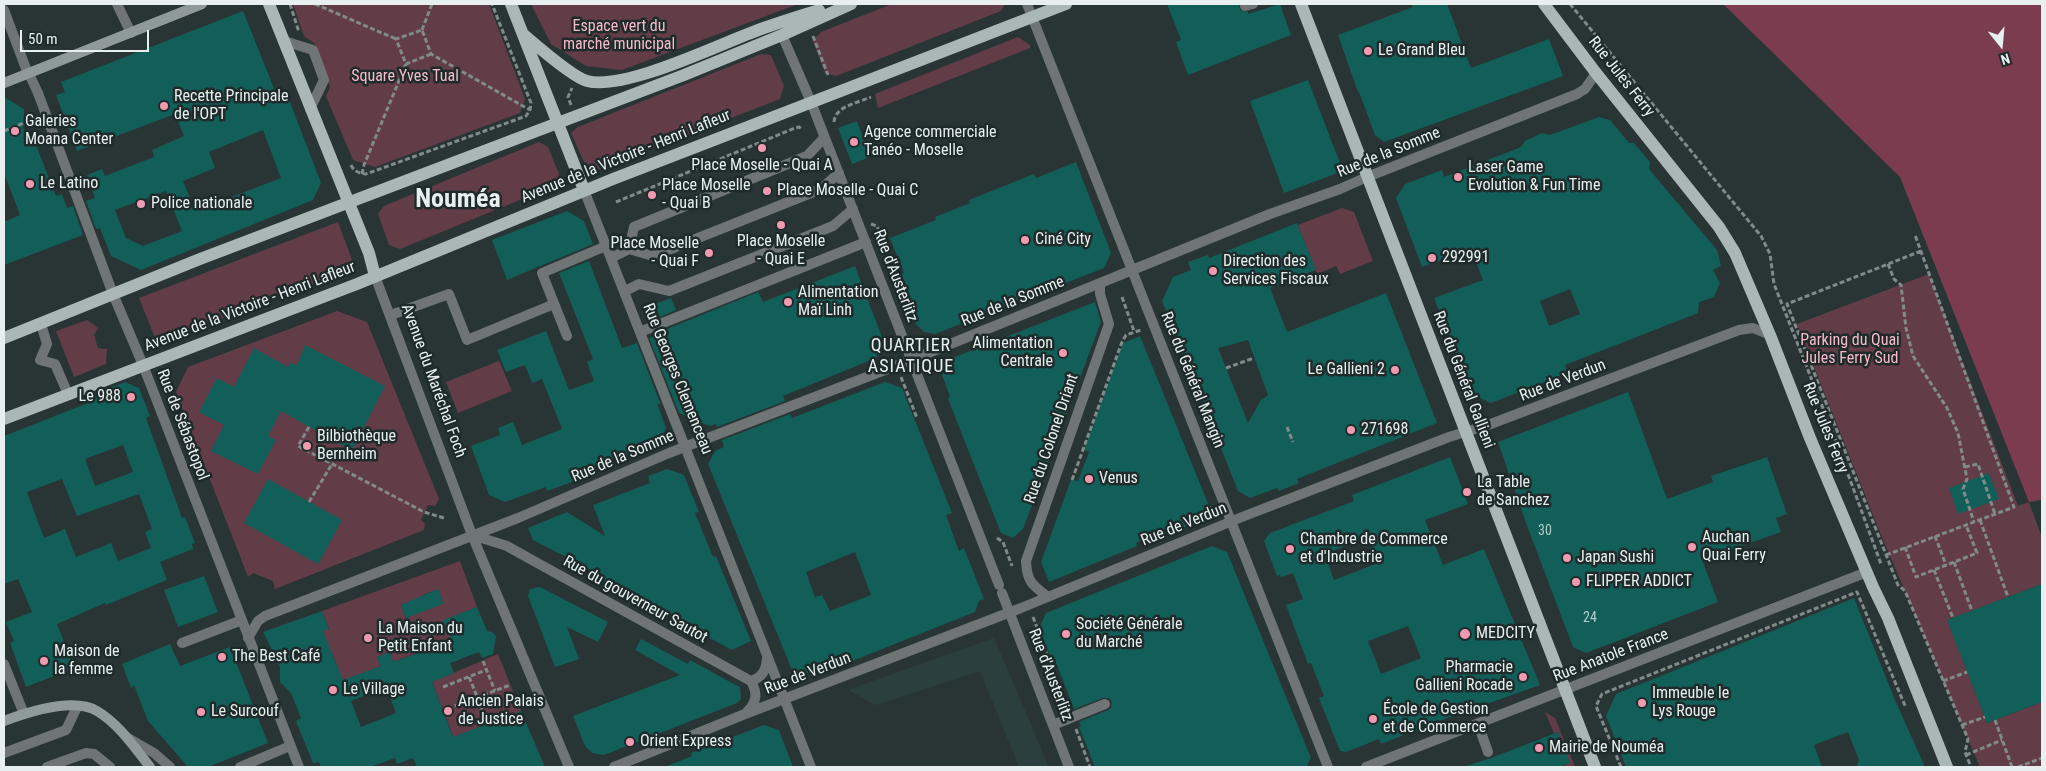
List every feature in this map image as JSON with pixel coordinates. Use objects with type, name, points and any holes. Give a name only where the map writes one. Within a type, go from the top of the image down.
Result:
[{"type":"main road","name":"Avenue du Maréchal Foch","points":[[269,4],[369,253],[375,276]]},
{"type":"main road","name":"Rue Georges Clemenceau","points":[[511,4],[584,190]]},
{"type":"main road","points":[[523,34],[587,81],[605,82],[623,80],[659,69],[761,28],[840,4]]},
{"type":"main road","points":[[4,338],[557,122],[684,75],[782,35],[851,4]]},
{"type":"main road","name":"Avenue de la Victoire - Henri Lafleur","points":[[4,419],[357,284],[584,190],[1066,4]]},
{"type":"main road","name":"Rue du Général Gallieni","points":[[1301,4],[1595,767]]},
{"type":"main road","name":"Rue Jules Ferry","points":[[1544,4],[1596,73],[1720,227],[1735,253],[1866,572],[1888,618],[1947,767]]},
{"type":"street","points":[[117,4],[131,34]]},
{"type":"street","points":[[4,83],[131,34],[202,4]]},
{"type":"street","name":"Rue du Général Mangin","points":[[1027,4],[1328,767]]},
{"type":"street","name":"Rue de Sébastopol","points":[[4,10],[28,74],[32,78],[46,114],[113,294],[143,365],[299,767]]},
{"type":"street","name":"Rue d'Austerlitz","points":[[782,35],[866,242],[1069,767]]},
{"type":"street","points":[[284,41],[313,50],[324,80],[310,109]]},
{"type":"street","name":"Rue de la Somme","points":[[248,638],[258,621],[265,616],[472,534],[518,518],[686,446],[911,360],[1270,214],[1340,189],[1367,176],[1577,94],[1585,89],[1596,73]]},
{"type":"street","points":[[630,250],[634,227],[807,156],[824,138]]},
{"type":"street","points":[[611,258],[630,250],[653,256],[821,189],[838,173]]},
{"type":"street","name":"Rue Georges Clemenceau","points":[[584,190],[811,767]]},
{"type":"street","points":[[625,291],[639,284],[669,292],[833,226],[853,209]]},
{"type":"street","points":[[640,332],[866,242]]},
{"type":"street","points":[[567,336],[542,273],[606,246]]},
{"type":"street","name":"Avenue du Maréchal Foch","points":[[375,276],[472,534],[569,767]]},
{"type":"street","name":"Rue du Colonel Driant","points":[[1048,597],[1030,583],[1026,571],[1026,561],[1108,324],[1100,294],[1100,284]]},
{"type":"street","points":[[391,315],[449,294],[466,340],[554,304]]},
{"type":"street","points":[[41,324],[48,344],[40,360],[55,364],[68,394]]},
{"type":"street","name":"Rue de Verdun","points":[[614,767],[745,714],[1048,597],[1232,521],[1449,437],[1466,433],[1739,330],[1753,328],[1770,335]]},
{"type":"street","name":"Rue du gouverneur Sautot","points":[[472,534],[507,546],[751,681]]},
{"type":"street","name":"Rue Anatole France","points":[[1366,767],[1391,763],[1478,724],[1866,572]]},
{"type":"street","points":[[182,642],[242,620]]},
{"type":"street","points":[[745,714],[754,704],[757,691],[751,681],[760,678],[766,668],[767,656]]},
{"type":"street","points":[[4,664],[24,714]]},
{"type":"street","points":[[1053,725],[1105,704]]},
{"type":"street","points":[[4,721],[24,714],[62,706],[96,711],[114,724],[150,767]]},
{"type":"street","points":[[4,753],[66,730],[77,707]]},
{"type":"street","points":[[1478,724],[1488,752]]},
{"type":"street","points":[[126,737],[154,753],[170,767]]},
{"type":"street","points":[[240,767],[290,746]]},
{"type":"street","points":[[47,767],[86,753],[94,754],[110,767]]},
{"type":"path","points":[[290,4],[302,40]]},
{"type":"path","points":[[315,4],[396,39],[422,30]]},
{"type":"path","points":[[432,4],[422,30],[431,54],[530,110]]},
{"type":"path","points":[[348,159],[352,168],[362,174],[366,174],[526,116],[530,110],[531,103],[492,4]]},
{"type":"path","points":[[813,36],[828,76]]},
{"type":"path","points":[[362,174],[406,64],[396,39]]},
{"type":"path","points":[[406,64],[431,54]]},
{"type":"path","points":[[572,87],[568,97],[573,110]]},
{"type":"path","points":[[837,131],[834,122],[835,115],[841,109],[871,97]]},
{"type":"path","points":[[4,131],[46,114]]},
{"type":"path","points":[[616,202],[799,127],[802,129]]},
{"type":"path","points":[[867,215],[871,224],[877,226],[894,266]]},
{"type":"path","points":[[1886,555],[2014,507],[1915,235]]},
{"type":"path","points":[[1921,251],[1787,304],[1898,585],[1905,591],[1968,739],[1965,752],[1971,767]]},
{"type":"path","points":[[1888,264],[1894,279],[1901,285],[1906,328],[1913,356],[1947,408],[1958,432],[1967,479],[1963,489],[1974,522]]},
{"type":"path","points":[[1115,300],[1128,294]]},
{"type":"path","points":[[1122,297],[1134,331]]},
{"type":"path","points":[[1072,480],[1122,342],[1126,335],[1141,329],[1143,336]]},
{"type":"path","points":[[1226,368],[1254,358]]},
{"type":"path","points":[[893,377],[901,377],[919,422]]},
{"type":"path","points":[[309,427],[298,446],[424,512],[444,518]]},
{"type":"path","points":[[1288,427],[1293,442]]},
{"type":"path","points":[[309,502],[332,464]]},
{"type":"path","points":[[1965,467],[1978,464],[1995,514]]},
{"type":"path","points":[[1202,521],[1205,520],[1210,506],[1207,497]]},
{"type":"path","points":[[1980,520],[2008,597]]},
{"type":"path","points":[[1905,548],[1916,577],[1977,553],[1966,525]]},
{"type":"path","points":[[995,535],[998,540],[1003,542],[1015,574]]},
{"type":"path","points":[[1935,536],[1946,565]]},
{"type":"path","points":[[1954,562],[1972,611]]},
{"type":"path","points":[[1934,570],[1952,618]]},
{"type":"path","points":[[1621,767],[1596,706],[1602,694],[1858,592],[1908,712]]},
{"type":"path","points":[[1039,614],[1032,616],[1090,767]]},
{"type":"path","points":[[483,661],[495,691]]},
{"type":"path","points":[[443,687],[486,670]]},
{"type":"path","points":[[1943,681],[1968,672]]},
{"type":"path","points":[[469,677],[488,723]]},
{"type":"path","points":[[455,706],[510,685]]},
{"type":"path","points":[[1962,725],[1985,717]]},
{"type":"path","points":[[1995,720],[2012,767]]},
{"type":"path","points":[[1966,755],[2002,740]]},
{"type":"path","points":[[2020,767],[2042,758]]},
{"type":"shaded area","points":[[1723,4],[2042,4],[2042,500],[2029,502],[1900,177]]},
{"type":"shaded area","points":[[994,638],[1049,767],[1019,767],[980,671],[876,705],[848,690]]},
{"type":"green space","name":"Square Yves Tual","points":[[293,4],[489,4],[525,99],[520,113],[375,167],[353,160],[326,96],[330,87],[315,44],[304,36]]},
{"type":"green space","name":"Espace vert du marché municipal","points":[[531,4],[798,4],[622,70],[586,66],[551,44]]},
{"type":"green space","points":[[892,4],[1005,4],[1001,11],[836,76],[825,73],[813,41],[821,32]]},
{"type":"green space","points":[[1018,37],[1030,45],[1030,48],[878,108],[875,94]]},
{"type":"green space","points":[[761,54],[771,55],[784,86],[780,99],[589,173],[571,133],[578,127]]},
{"type":"green space","points":[[539,142],[548,147],[559,174],[554,186],[400,249],[389,245],[378,214],[384,206]]},
{"type":"green space","points":[[1342,208],[1354,212],[1373,261],[1340,274],[1336,266],[1317,274],[1298,225]]},
{"type":"green space","points":[[338,222],[355,268],[157,343],[139,298]]},
{"type":"green space","name":"Parking du Quai Jules Ferry Sud","points":[[1929,274],[2018,506],[2029,502],[2042,538],[2042,584],[1948,620],[1987,723],[2042,702],[2042,767],[1980,767],[1881,535],[1797,324]]},
{"type":"green space","name":"Bilbiothèque Bernheim","points":[[337,311],[367,322],[439,499],[435,506],[428,505],[421,520],[425,524],[424,530],[275,589],[273,581],[253,573],[248,577],[176,392],[188,367]]},
{"type":"green space","points":[[87,320],[98,328],[94,335],[98,348],[107,349],[106,364],[74,377],[56,331]]},
{"type":"green space","points":[[499,361],[512,391],[458,413],[446,382]]},
{"type":"green space","points":[[460,561],[477,607],[444,620],[459,660],[428,668],[422,651],[393,662],[390,652],[377,657],[381,666],[337,683],[331,667],[337,665],[333,655],[315,634],[329,628],[322,611]],"holes":[[[438,589],[442,602],[427,608],[423,595]],[[414,600],[419,613],[406,618],[401,605]]]},
{"type":"green space","points":[[498,654],[521,711],[474,729],[457,746],[432,682]]},
{"type":"green space","points":[[1545,712],[1555,718],[1575,767],[1561,767],[1569,763],[1558,732],[1554,733]]},
{"type":"building","points":[[1167,4],[1239,4],[1240,10],[1248,12],[1248,14],[1280,4],[1291,35],[1188,75],[1176,42],[1181,40]]},
{"type":"building","points":[[1411,4],[1447,4],[1471,68],[1549,39],[1563,76],[1384,142],[1375,135],[1338,35],[1413,7]]},
{"type":"building","points":[[243,11],[279,101],[288,97],[321,183],[313,200],[141,270],[111,256],[100,228],[96,229],[86,201],[95,198],[87,175],[102,169],[105,176],[154,157],[152,150],[184,136],[175,114],[77,151],[56,95],[65,92],[61,82]],"holes":[[[263,130],[281,178],[195,211],[183,181],[215,168],[209,152]],[[166,191],[182,231],[143,246],[126,238],[115,210]]]},
{"type":"building","points":[[1308,80],[1343,171],[1284,193],[1250,101]]},
{"type":"building","points":[[4,97],[24,109],[24,120],[27,123],[22,128],[32,135],[56,196],[62,194],[67,208],[73,206],[83,235],[4,265],[4,222],[20,215],[4,173]]},
{"type":"building","points":[[1599,117],[1610,120],[1629,143],[1634,143],[1650,162],[1649,169],[1717,250],[1721,266],[1713,270],[1720,283],[1714,297],[1699,302],[1698,313],[1565,365],[1568,373],[1491,403],[1472,394],[1434,298],[1483,280],[1471,249],[1422,267],[1396,198],[1405,184],[1442,170],[1444,177],[1521,147],[1525,141],[1542,133],[1550,135]],"holes":[[[1570,289],[1580,314],[1549,326],[1540,301]]]},
{"type":"building","name":"Agence commerciale Tanéo - Moselle","points":[[857,121],[870,157],[852,164],[838,128]]},
{"type":"building","name":"Ciné City","points":[[1076,162],[1111,253],[1104,268],[935,334],[924,332],[916,324],[897,276],[904,273],[890,238],[936,220],[935,217],[970,203],[969,200],[1034,174],[1036,178]]},
{"type":"building","points":[[567,211],[584,221],[593,244],[507,280],[492,240]]},
{"type":"building","points":[[1297,223],[1316,270],[1270,288],[1287,332],[1386,293],[1437,423],[1297,479],[1299,483],[1279,491],[1277,488],[1250,498],[1238,491],[1201,398],[1196,399],[1189,379],[1192,378],[1162,301],[1173,277],[1191,270],[1188,262],[1208,255],[1209,258]],"holes":[[[1248,340],[1268,395],[1261,400],[1248,423],[1218,348]]]},
{"type":"building","points":[[589,261],[622,348],[637,343],[661,405],[657,403],[666,428],[660,445],[589,470],[591,475],[547,491],[546,487],[505,502],[489,495],[471,446],[500,435],[498,428],[513,422],[522,445],[562,429],[542,379],[532,383],[525,365],[506,372],[497,350],[546,331],[569,390],[594,381],[587,362],[593,359],[559,273]]},
{"type":"building","points":[[855,266],[883,340],[876,358],[783,396],[785,401],[717,427],[716,424],[710,426],[679,413],[649,338],[758,292],[763,302]]},
{"type":"building","points":[[671,298],[676,310],[660,317],[655,304]]},
{"type":"building","points":[[1095,302],[1101,322],[1023,529],[1013,538],[1001,533],[948,399],[950,396],[942,375],[947,360]]},
{"type":"building","points":[[1140,336],[1209,506],[1204,519],[1175,531],[1174,528],[1136,543],[1137,546],[1049,582],[1041,562],[1071,480],[1078,481],[1089,452],[1084,450],[1123,343]]},
{"type":"building","points":[[305,345],[385,386],[352,451],[281,411],[268,436],[276,440],[258,474],[211,451],[224,425],[199,412],[217,378],[234,387],[254,348],[288,367],[290,363],[297,365]]},
{"type":"building","points":[[125,382],[139,388],[150,416],[146,418],[182,518],[185,517],[195,543],[192,544],[193,549],[160,562],[167,580],[106,605],[105,603],[57,624],[75,668],[26,687],[10,643],[14,641],[6,622],[32,612],[18,579],[4,584],[4,436],[88,403],[86,399],[95,396],[94,394]],"holes":[[[123,445],[133,472],[95,486],[85,459]],[[62,479],[77,516],[139,494],[152,529],[145,532],[151,548],[118,561],[111,543],[76,557],[65,529],[44,538],[27,492]]]},
{"type":"building","points":[[885,382],[902,388],[952,513],[946,515],[959,551],[964,548],[984,599],[979,601],[975,612],[837,667],[835,662],[804,675],[792,670],[708,464],[715,451],[724,447],[722,440],[790,414],[792,418]],"holes":[[[855,552],[871,595],[830,611],[822,595],[815,597],[806,572]]]},
{"type":"building","points":[[1628,392],[1667,499],[1713,482],[1711,476],[1767,457],[1787,514],[1776,518],[1781,532],[1702,560],[1718,602],[1586,653],[1573,647],[1526,523],[1498,442]]},
{"type":"building","points":[[1450,457],[1468,504],[1425,520],[1443,565],[1484,549],[1540,685],[1381,744],[1379,739],[1346,752],[1340,751],[1319,698],[1324,696],[1311,663],[1308,664],[1286,605],[1303,599],[1293,573],[1281,577],[1280,575],[1277,576],[1264,541],[1270,533],[1354,501],[1352,495]],"holes":[[[1368,537],[1378,563],[1334,580],[1325,554]],[[1408,626],[1421,658],[1381,674],[1368,641]]]},
{"type":"building","points":[[667,469],[684,475],[699,512],[695,513],[713,557],[716,556],[751,641],[732,650],[601,579],[603,576],[533,540],[528,528],[567,512],[605,536],[593,505],[650,483],[648,476]]},
{"type":"building","points":[[1989,473],[1999,499],[1958,514],[1949,488]]},
{"type":"building","points":[[268,479],[342,520],[318,564],[244,523]]},
{"type":"building","points":[[1212,546],[1227,552],[1311,758],[1306,767],[1095,767],[1079,727],[1081,726],[1079,722],[1108,710],[1111,708],[1112,702],[1109,698],[1103,698],[1074,709],[1057,665],[1055,666],[1039,629],[1046,613]]},
{"type":"building","points":[[204,576],[218,612],[178,627],[164,590]]},
{"type":"building","points":[[2042,584],[2042,702],[1987,723],[1947,620]]},
{"type":"building","points":[[540,587],[608,622],[598,642],[567,627],[579,659],[555,667],[528,596],[530,589]]},
{"type":"building","points":[[438,589],[443,604],[406,618],[401,605]]},
{"type":"building","points":[[1854,598],[1895,700],[1925,767],[1856,767],[1859,760],[1848,732],[1814,745],[1822,767],[1626,767],[1606,716],[1616,694]]},
{"type":"building","name":"Le Village","points":[[477,607],[487,631],[492,632],[496,636],[493,654],[482,658],[479,652],[450,663],[454,673],[432,682],[453,737],[521,711],[545,767],[417,767],[413,758],[397,764],[395,758],[370,767],[321,767],[319,762],[313,763],[296,721],[301,718],[291,693],[280,682],[280,667],[274,650],[272,650],[263,632],[322,611],[329,629],[323,631],[343,680],[381,666],[377,657],[390,652],[393,662],[452,641],[443,620]],"holes":[[[386,687],[396,713],[361,727],[351,701]]]},
{"type":"building","points":[[641,639],[688,664],[690,660],[740,687],[741,699],[737,703],[604,755],[592,753],[585,746],[573,716],[680,675],[635,650]]},
{"type":"building","name":"Le Surcouf","points":[[170,644],[180,666],[230,647],[268,743],[208,767],[188,767],[148,721],[134,685],[131,688],[122,664]]},
{"type":"building","points":[[764,725],[779,730],[793,767],[665,767],[692,756],[691,753]]},
{"type":"building","name":"Mairie de Nouméa","points":[[1558,732],[1570,763],[1558,767],[1466,766],[1491,758]]},
{"type":"place","name":"Le Grand Bleu","points":[[1368,51]]},
{"type":"place","name":"Recette Principale de l'OPT","points":[[164,106]]},
{"type":"place","name":"Galeries Moana Center","points":[[15,131]]},
{"type":"place","name":"Agence commerciale Tanéo - Moselle","points":[[854,142]]},
{"type":"place","name":"Place Moselle - Quai A","points":[[762,148]]},
{"type":"place","name":"Laser Game Evolution & Fun Time","points":[[1458,177]]},
{"type":"place","name":"Le Latino","points":[[30,184]]},
{"type":"place","name":"Place Moselle - Quai C","points":[[767,191]]},
{"type":"place","name":"Place Moselle - Quai B","points":[[652,195]]},
{"type":"place","name":"Police nationale","points":[[141,204]]},
{"type":"place","name":"Place Moselle - Quai E","points":[[781,225]]},
{"type":"place","name":"Ciné City","points":[[1025,240]]},
{"type":"place","name":"Place Moselle - Quai F","points":[[709,253]]},
{"type":"place","name":"292991","points":[[1432,258]]},
{"type":"place","name":"Direction des Services Fiscaux","points":[[1213,271]]},
{"type":"place","name":"Alimentation Maï Linh","points":[[788,302]]},
{"type":"place","name":"Alimentation Centrale","points":[[1063,353]]},
{"type":"place","name":"Le Gallieni 2","points":[[1395,370]]},
{"type":"place","name":"Le 988","points":[[131,397]]},
{"type":"place","name":"271698","points":[[1351,430]]},
{"type":"place","name":"Bilbiothèque Bernheim","points":[[307,446]]},
{"type":"place","name":"Venus","points":[[1089,479]]},
{"type":"place","name":"La Table de Sanchez","points":[[1467,492]]},
{"type":"place","name":"Auchan Quai Ferry","points":[[1692,547]]},
{"type":"place","name":"Chambre de Commerce et d'Industrie","points":[[1290,549]]},
{"type":"place","name":"Japan Sushi","points":[[1567,558]]},
{"type":"place","name":"FLIPPER ADDICT","points":[[1576,582]]},
{"type":"place","name":"Société Générale du Marché","points":[[1066,634]]},
{"type":"place","name":"MEDCITY","points":[[1465,634]]},
{"type":"place","name":"La Maison du Petit Enfant","points":[[368,638]]},
{"type":"place","name":"The Best Café","points":[[222,657]]},
{"type":"place","name":"Maison de la femme","points":[[44,661]]},
{"type":"place","name":"Pharmacie Gallieni Rocade","points":[[1523,677]]},
{"type":"place","name":"Le Village","points":[[333,690]]},
{"type":"place","name":"Immeuble le Lys Rouge","points":[[1642,703]]},
{"type":"place","name":"Ancien Palais de Justice","points":[[448,711]]},
{"type":"place","name":"Le Surcouf","points":[[201,712]]},
{"type":"place","name":"École de Gestion et de Commerce","points":[[1373,719]]},
{"type":"place","name":"Orient Express","points":[[630,742]]},
{"type":"place","name":"Mairie de Nouméa","points":[[1539,748]]},
{"type":"district","name":"Nouméa","points":[[458,200]]},
{"type":"district","name":"QUARTIER ASIATIQUE","points":[[911,356]]}]
